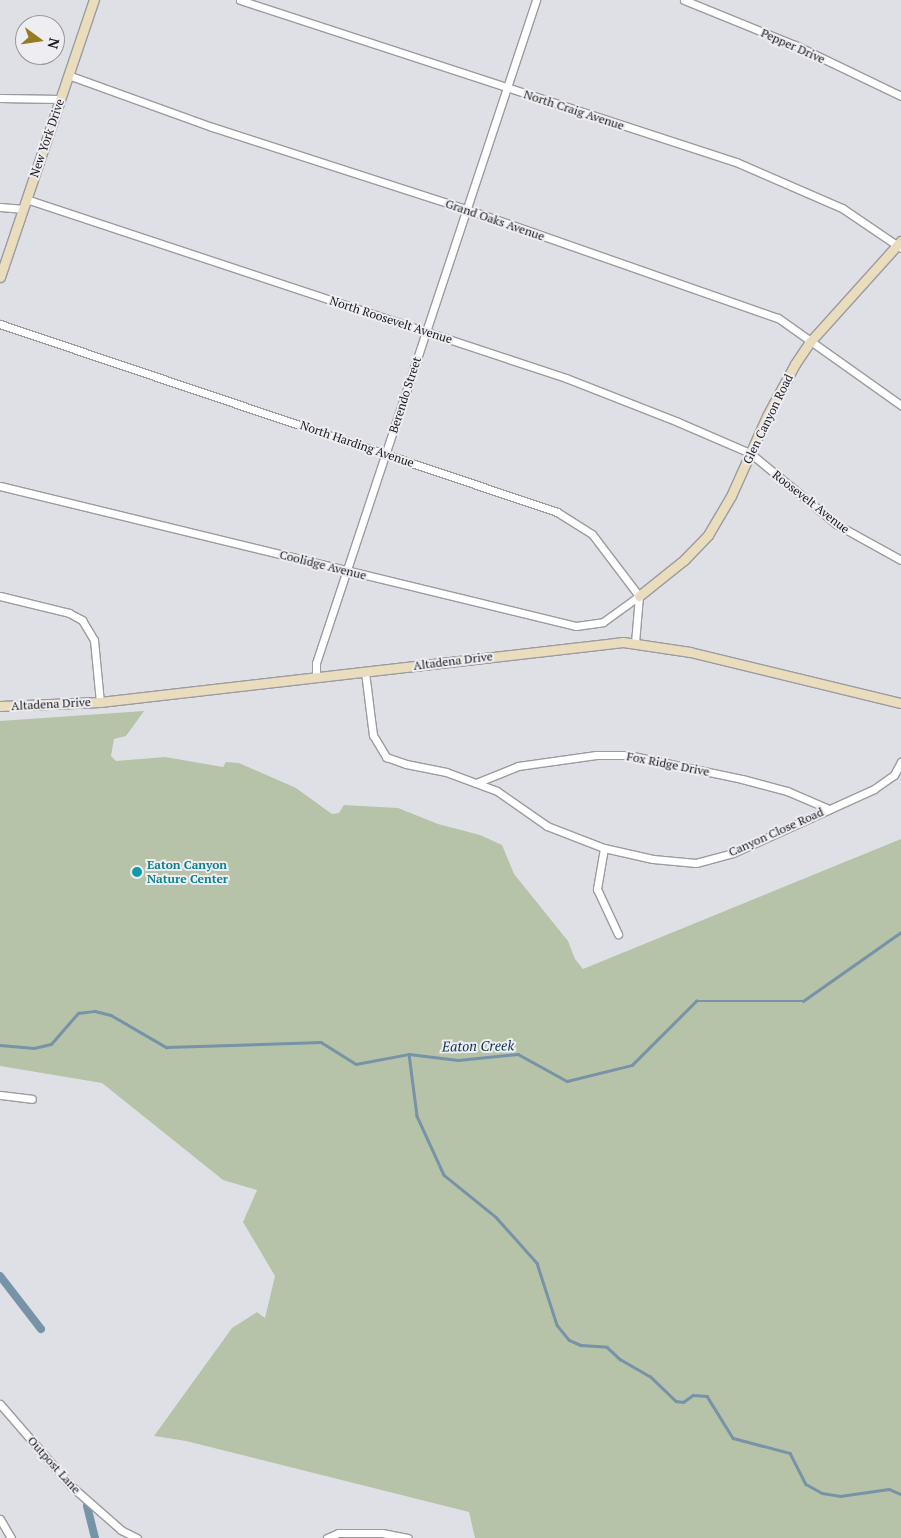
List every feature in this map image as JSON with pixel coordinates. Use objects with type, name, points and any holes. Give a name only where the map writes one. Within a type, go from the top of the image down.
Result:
[{"type":"main road","name":"New York Drive","points":[[0,276],[21,209],[94,0]]},
{"type":"main road","name":"Glen Canyon Road","points":[[639,596],[684,560],[708,535],[731,496],[778,393],[810,342],[900,245]]},
{"type":"main road","name":"Altadena Drive","points":[[0,706],[100,702],[589,645],[636,643],[690,652],[901,703]]},
{"type":"street","name":"North Craig Avenue","points":[[240,0],[736,162],[842,208],[900,245]]},
{"type":"street","name":"Berendo Street","points":[[316,677],[316,663],[536,0]]},
{"type":"street","name":"Pepper Drive","points":[[684,0],[795,45],[901,96]]},
{"type":"street","name":"Grand Oaks Avenue","points":[[68,76],[212,127],[466,209],[778,318],[901,405]]},
{"type":"street","points":[[0,98],[60,99]]},
{"type":"street","name":"North Roosevelt Avenue","points":[[26,199],[566,378],[750,453]]},
{"type":"street","points":[[0,207],[21,209]]},
{"type":"street","name":"North Harding Avenue","points":[[0,324],[557,512],[592,534],[639,596]]},
{"type":"street","name":"Roosevelt Avenue","points":[[750,453],[836,524],[901,560]]},
{"type":"street","name":"Coolidge Avenue","points":[[0,486],[576,626],[603,622],[639,596]]},
{"type":"street","points":[[0,596],[70,613],[82,620],[94,640],[100,702]]},
{"type":"street","points":[[636,643],[639,596]]},
{"type":"street","name":"Canyon Close Road","points":[[365,672],[373,735],[386,756],[476,783],[497,792],[547,826],[604,848],[653,859],[696,863],[733,853],[886,782],[901,762]]},
{"type":"street","name":"Fox Ridge Drive","points":[[476,783],[518,766],[596,755],[628,756],[742,779],[795,794],[830,808]]},
{"type":"street","points":[[604,848],[597,889],[602,906],[618,934]]},
{"type":"street","points":[[0,1095],[32,1099]]},
{"type":"street","name":"Outpost Lane","points":[[0,1404],[71,1486],[121,1530],[137,1538]]},
{"type":"street","points":[[0,1519],[12,1538]]},
{"type":"street","points":[[327,1538],[338,1533],[374,1532],[408,1538]]},
{"type":"green space","points":[[144,711],[126,736],[114,739],[111,756],[116,761],[165,757],[223,767],[226,762],[239,763],[296,788],[332,814],[339,813],[344,805],[398,808],[438,824],[480,835],[502,845],[514,874],[568,941],[575,959],[583,969],[901,839],[901,1538],[475,1538],[469,1512],[186,1441],[154,1436],[232,1328],[257,1312],[265,1318],[275,1276],[243,1222],[257,1190],[223,1180],[102,1083],[0,1066],[0,721]]},
{"type":"waterway","name":"Eaton Creek","points":[[0,1045],[34,1048],[51,1044],[78,1013],[95,1011],[111,1015],[166,1047],[321,1042],[356,1064],[409,1054],[458,1060],[518,1054],[567,1081],[632,1065],[696,1001],[803,1001],[901,932]]},
{"type":"waterway","points":[[409,1054],[417,1116],[444,1175],[496,1217],[537,1263],[557,1325],[569,1340],[581,1345],[607,1347],[620,1359],[650,1376],[676,1401],[683,1402],[693,1395],[707,1396],[733,1438],[790,1453],[806,1484],[822,1493],[840,1496],[889,1489],[901,1494]]},
{"type":"waterway","points":[[0,1276],[41,1329]]},
{"type":"waterway","points":[[87,1506],[95,1538]]},
{"type":"place","name":"Eaton Canyon Nature Center","points":[[137,872]]}]
